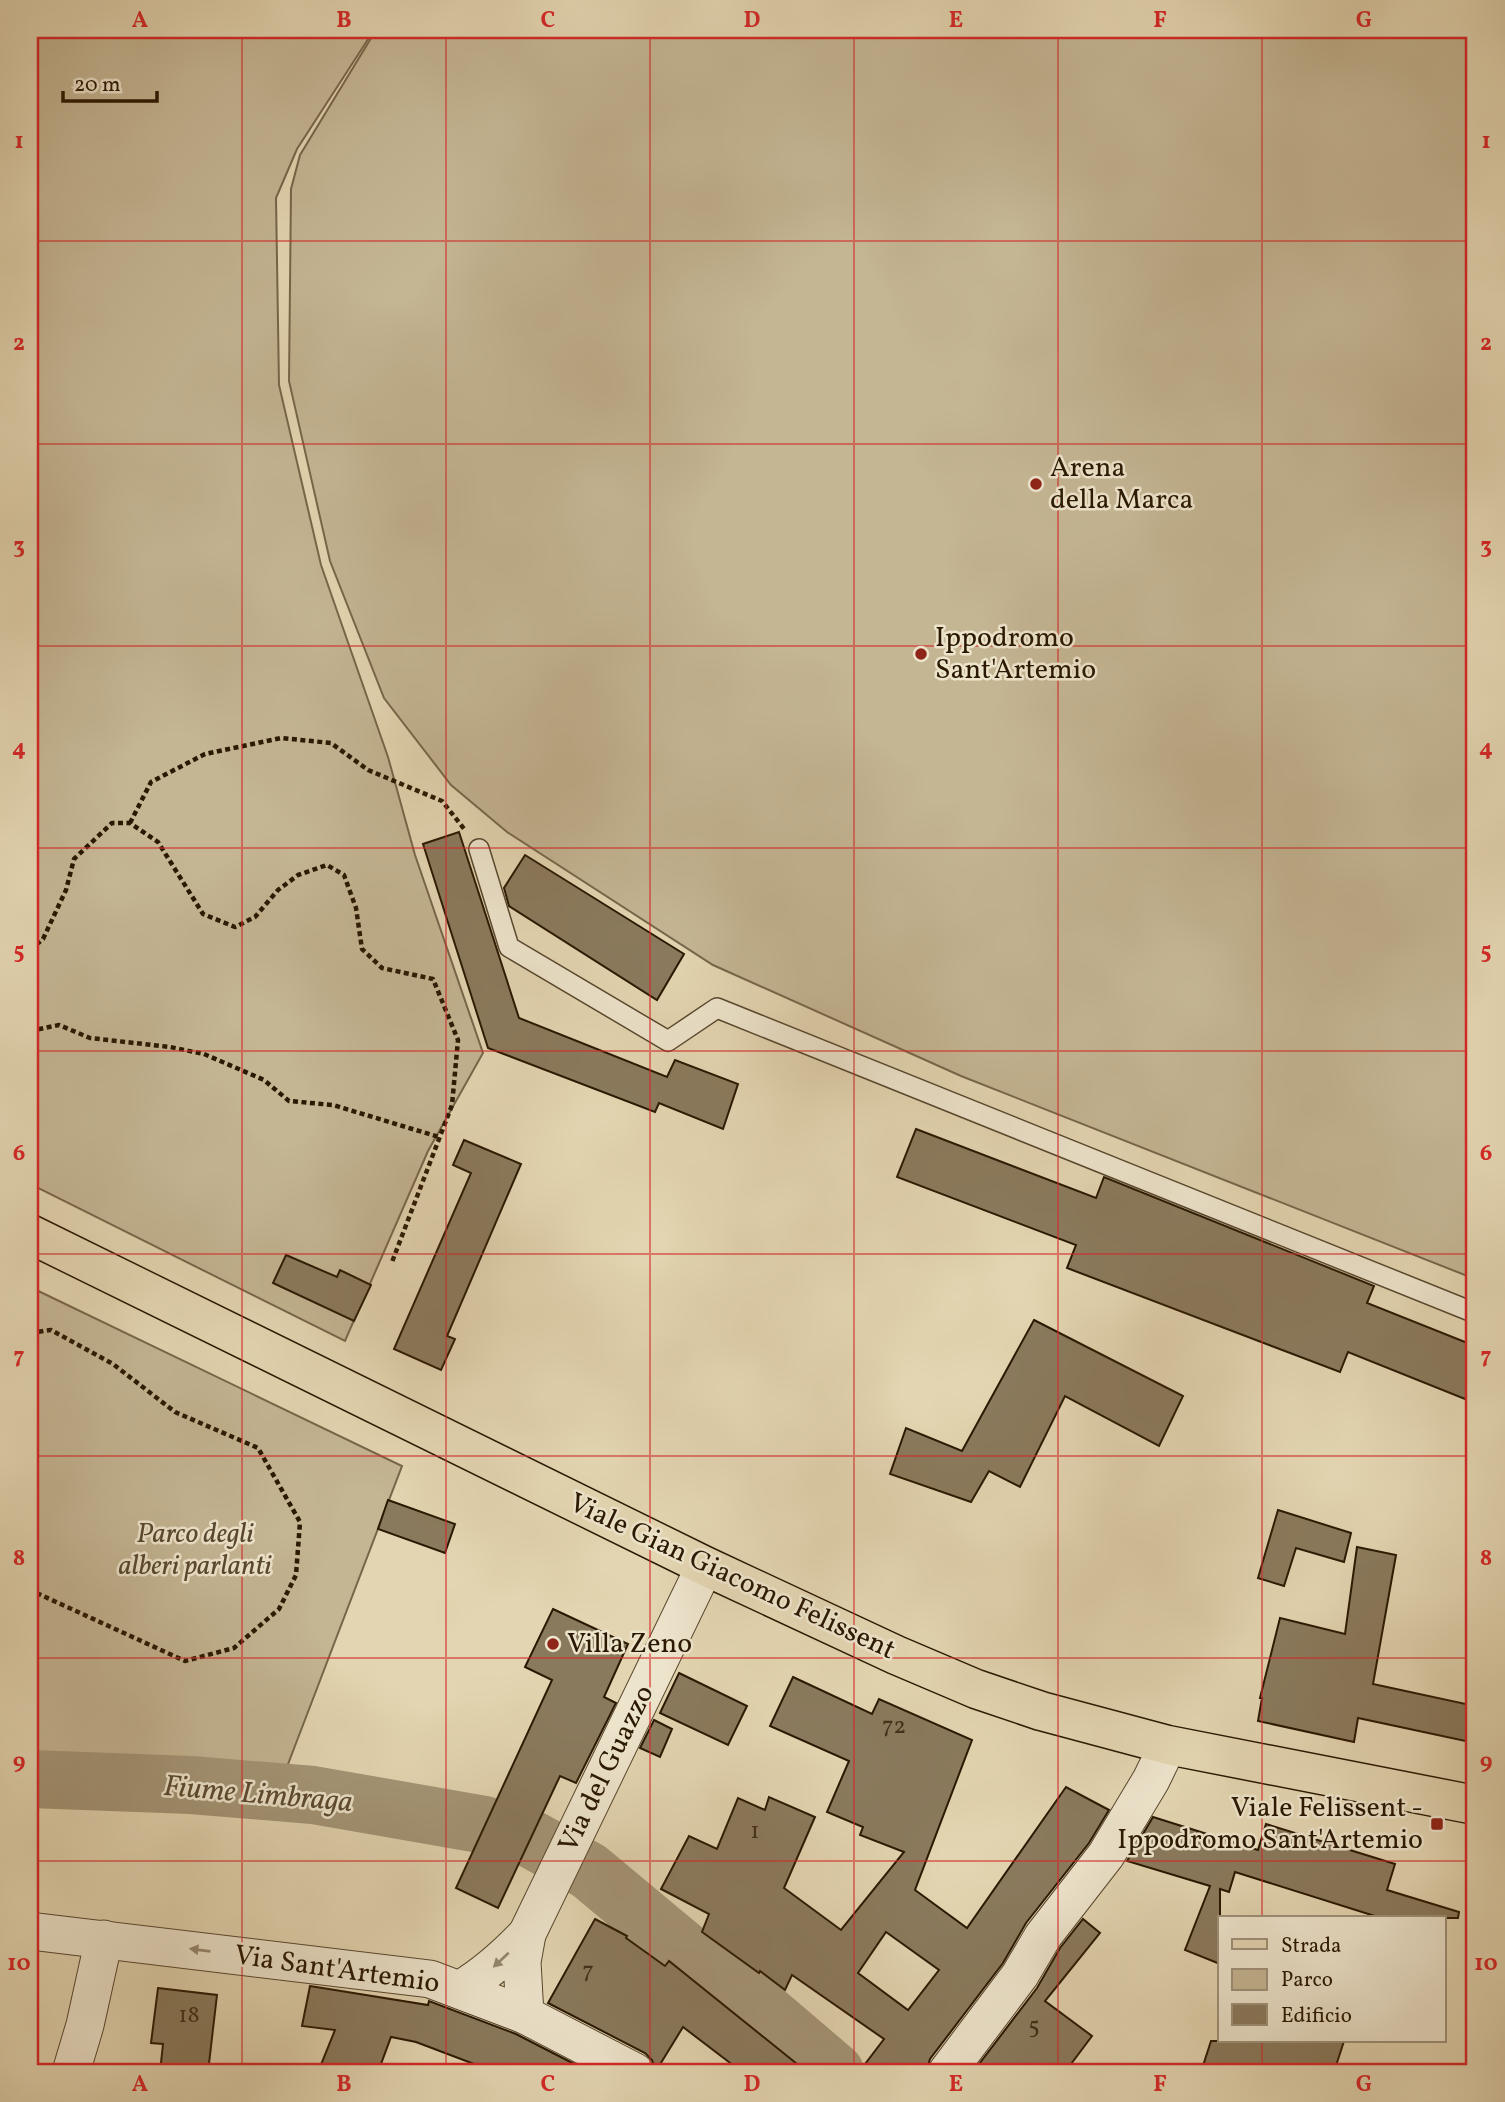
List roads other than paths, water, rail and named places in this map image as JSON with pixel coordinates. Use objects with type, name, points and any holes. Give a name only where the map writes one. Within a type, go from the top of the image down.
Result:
[{"type":"main road","name":"Viale Gian Giacomo Felissent","points":[[30,1234],[705,1566],[895,1655],[976,1689],[1041,1711],[1168,1745],[1475,1805]]},
{"type":"street","name":"Via del Guazzo","points":[[526,2015],[522,1962],[527,1934],[705,1566]]},
{"type":"street","points":[[947,2072],[1020,1975],[1043,1936],[1106,1855],[1151,1780],[1168,1745]]},
{"type":"street","name":"Via Sant'Artemio","points":[[30,1931],[430,1979],[526,2015],[635,2072]]},
{"type":"street","name":"Via del Guazzo","points":[[461,1989],[491,1969],[527,1934]]},
{"type":"street","points":[[71,2072],[85,2025],[104,1939]]},
{"type":"lane","points":[[479,849],[509,947],[668,1041],[717,1009],[1475,1313]]},
{"type":"waterway","name":"Fiume Limbraga","points":[[30,1779],[191,1785],[313,1795],[485,1825]]},
{"type":"waterway","name":"Fiume Limbraga","points":[[531,1839],[589,1871],[715,1976],[746,1996],[835,2072]]},
{"type":"place","name":"Arena della Marca","points":[[1036,484]]},
{"type":"place","name":"Ippodromo Sant'Artemio","points":[[921,654]]},
{"type":"place","name":"Villa Zeno","points":[[553,1644]]},
{"type":"place","name":"Viale Felissent - Ippodromo Sant'Artemio","points":[[1437,1824]]},
{"type":"park label","name":"Parco degli alberi parlanti","points":[[195,1550]]}]
